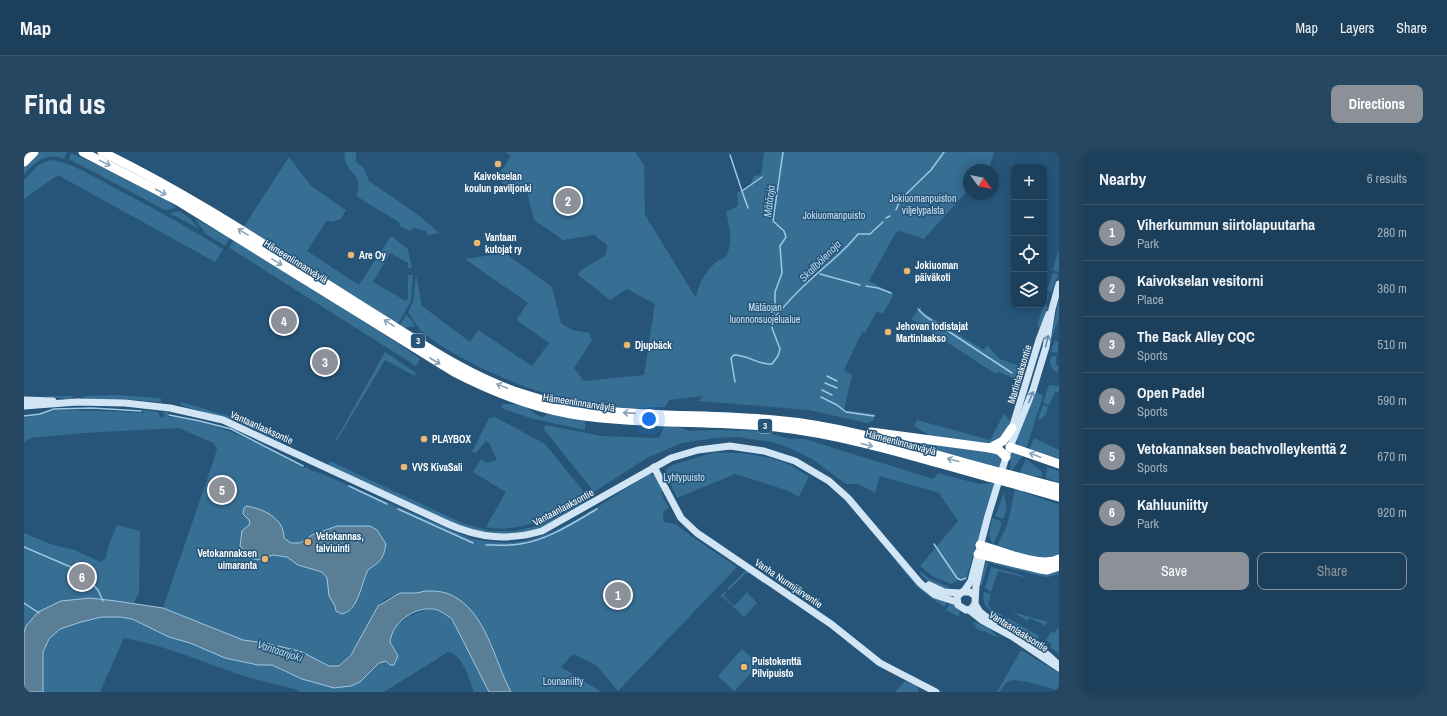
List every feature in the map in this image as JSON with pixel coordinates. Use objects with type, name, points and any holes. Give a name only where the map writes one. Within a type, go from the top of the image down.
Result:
[{"type":"highway","points":[[24,162],[34,152]]},
{"type":"highway","name":"Hämeenlinnanväylä","points":[[83,152],[178,201],[428,357],[498,393],[537,407],[596,418],[631,421],[729,423],[819,433],[1022,482],[1059,488]]},
{"type":"highway","name":"Hämeenlinnanväylä","points":[[102,152],[181,194],[457,365],[520,393],[569,406],[598,410],[632,413],[730,416],[818,426],[875,438],[990,474]]},
{"type":"highway","points":[[818,426],[990,448],[999,450],[1006,457]]},
{"type":"highway","points":[[990,448],[1003,441],[1012,428]]},
{"type":"highway","points":[[1010,447],[1059,464]]},
{"type":"highway","name":"Hämeenlinnanväylä","points":[[1022,482],[1040,492],[1059,497]]},
{"type":"highway","points":[[1040,492],[1059,502]]},
{"type":"highway","points":[[981,550],[1035,561],[1045,562],[1059,559]]},
{"type":"highway","points":[[981,550],[1040,570],[1047,570],[1059,566]]},
{"type":"main road","name":"Martinlaaksontie","points":[[962,592],[971,581],[981,550],[990,511],[1006,457],[1034,390],[1049,336],[1052,309],[1059,284]]},
{"type":"main road","name":"Martinlaaksontie","points":[[1010,447],[1009,443],[1012,428],[1045,322],[1052,309]]},
{"type":"main road","name":"Vantaanlaaksontie","points":[[24,400],[65,403],[125,403],[170,408],[223,420],[448,524],[469,533],[490,537],[516,537],[542,531],[671,458],[712,448],[736,447],[780,455],[812,470],[829,481],[848,498],[920,583],[929,591],[957,602]]},
{"type":"main road","name":"Vantaanlaaksontie","points":[[24,406],[65,403]]},
{"type":"main road","name":"Vanha Nurmijärventie","points":[[654,467],[681,518],[697,533],[831,624],[880,663],[936,692]]},
{"type":"main road","name":"Martinlaaksontie","points":[[975,596],[981,550]]},
{"type":"main road","name":"Vantaanlaaksontie","points":[[915,576],[937,590],[962,592]]},
{"type":"main road","points":[[962,592],[970,592],[975,596],[975,604],[969,610],[962,608],[957,602],[962,592]]},
{"type":"main road","name":"Vantaanlaaksontie","points":[[975,604],[980,612],[992,621],[1036,646],[1053,659],[1059,667]]},
{"type":"main road","name":"Vantaanlaaksontie","points":[[969,610],[990,626],[1013,637],[1059,667]]},
{"type":"green space","points":[[40,152],[67,152],[64,159],[58,157],[47,157],[42,159],[24,175],[24,166]]},
{"type":"green space","points":[[345,152],[356,152],[356,162],[364,168],[369,181],[421,217],[439,233],[427,235],[426,231],[413,228],[410,231],[399,226],[400,223],[356,196],[358,183],[346,164],[344,158]]},
{"type":"green space","points":[[505,152],[635,152],[644,165],[645,215],[696,298],[702,279],[706,273],[720,260],[726,257],[730,246],[730,229],[726,212],[738,206],[737,193],[750,185],[754,176],[761,175],[764,152],[994,152],[990,164],[963,164],[963,196],[924,239],[900,231],[896,232],[869,281],[894,294],[883,313],[876,312],[865,333],[862,332],[844,370],[852,375],[844,410],[875,414],[873,421],[867,423],[809,410],[698,401],[704,396],[669,400],[665,407],[617,408],[579,403],[555,397],[507,380],[461,358],[422,332],[408,312],[413,302],[416,275],[422,306],[470,342],[478,330],[532,366],[549,343],[516,320],[528,303],[465,259],[505,253],[552,287],[561,323],[572,330],[589,333],[592,340],[574,368],[584,381],[644,375],[655,304],[627,289],[610,300],[578,275],[580,271],[606,255],[607,245],[594,235],[563,240],[534,220],[527,192],[511,188],[496,179],[511,156]]},
{"type":"green space","points":[[71,153],[155,192],[176,208],[165,210],[69,159]]},
{"type":"green space","points":[[289,157],[311,186],[346,210],[341,219],[331,222],[327,220],[307,251],[359,285],[391,236],[408,249],[412,268],[408,268],[408,263],[390,253],[373,282],[406,301],[408,298],[408,275],[413,275],[411,301],[398,324],[243,228]]},
{"type":"green space","points":[[50,160],[74,166],[167,216],[223,249],[215,262],[58,175],[24,199],[24,180],[38,165]]},
{"type":"green space","points":[[179,211],[190,218],[199,229],[170,213]]},
{"type":"green space","points":[[194,218],[230,238],[225,246],[206,234]]},
{"type":"green space","points":[[234,240],[399,344],[420,359],[416,366],[231,249],[229,247]]},
{"type":"green space","points":[[1059,249],[1059,272],[1053,270]]},
{"type":"green space","points":[[1053,273],[1058,275],[1051,293],[1047,290]]},
{"type":"green space","points":[[1059,298],[1059,317],[1050,344]]},
{"type":"green space","points":[[921,306],[921,311],[984,350],[987,345],[1000,359],[1020,366],[1024,362],[1018,384],[1015,379],[999,372],[996,374],[911,319]]},
{"type":"green space","points":[[1048,307],[1041,330],[1037,326],[1043,308]]},
{"type":"green space","points":[[406,315],[411,319],[415,326],[404,328],[400,325]]},
{"type":"green space","points":[[1055,340],[1058,342],[1058,353],[1051,352]]},
{"type":"green space","points":[[385,352],[416,373],[415,376],[385,360],[336,442],[335,441]]},
{"type":"green space","points":[[1051,356],[1056,356],[1056,365],[1059,367],[1057,372],[1051,365]]},
{"type":"green space","points":[[1049,385],[1059,386],[1059,393],[1055,392],[1049,405],[1043,403]]},
{"type":"green space","points":[[1036,392],[1043,396],[1026,449],[1018,444],[1017,437]]},
{"type":"green space","points":[[117,395],[160,398],[161,402],[125,399],[86,399],[82,396]]},
{"type":"green space","points":[[43,396],[73,396],[71,399],[67,399]]},
{"type":"green space","points":[[181,402],[232,417],[230,420],[184,406],[180,404]]},
{"type":"green space","points":[[503,404],[516,404],[523,406],[541,417],[544,417],[548,413],[585,420],[585,430],[530,418],[501,408]]},
{"type":"green space","points":[[1043,405],[1048,407],[1046,414],[1040,420],[1038,419]]},
{"type":"green space","name":"Lounaniitty","points":[[57,410],[143,413],[143,410],[158,412],[160,417],[165,416],[162,412],[168,412],[168,417],[186,419],[221,428],[239,435],[304,468],[307,467],[310,469],[309,470],[320,473],[472,539],[491,542],[524,541],[554,531],[570,523],[651,474],[656,477],[659,482],[663,491],[661,493],[669,508],[663,512],[664,522],[676,524],[737,567],[618,691],[596,665],[573,654],[561,667],[602,692],[511,692],[488,639],[479,622],[469,608],[455,598],[438,593],[417,593],[387,598],[375,609],[353,651],[339,666],[329,666],[302,652],[265,643],[243,640],[163,608],[214,459],[217,449],[213,443],[179,428],[83,433],[31,438],[24,442],[24,418]]},
{"type":"green space","points":[[1004,414],[1011,422],[1003,437],[990,445],[935,439],[914,426],[917,420],[990,440]]},
{"type":"green space","points":[[495,417],[545,444],[584,492],[583,498],[548,517],[524,526],[499,529],[486,527],[506,492],[473,472],[481,459],[487,463],[497,460],[490,444],[486,441],[476,453],[472,452],[489,418]]},
{"type":"green space","points":[[237,418],[283,440],[282,442],[237,422]]},
{"type":"green space","points":[[546,425],[601,436],[654,438],[659,438],[664,426],[676,426],[689,431],[761,431],[790,439],[805,439],[933,479],[938,473],[979,484],[995,483],[967,576],[951,584],[932,576],[920,566],[958,521],[939,493],[880,476],[875,493],[858,484],[846,484],[812,459],[787,447],[772,442],[737,437],[716,438],[682,443],[647,458],[594,492],[543,428]]},
{"type":"green space","points":[[1034,438],[1059,450],[1059,461],[1029,450]]},
{"type":"green space","points":[[920,442],[997,453],[1001,458],[999,468],[928,449],[919,444]]},
{"type":"green space","points":[[1011,452],[1024,454],[1010,473]]},
{"type":"green space","name":"Lyhtypuisto","points":[[712,453],[742,453],[771,458],[790,465],[809,476],[799,497],[786,490],[735,474],[677,498],[666,474],[666,469],[672,465]]},
{"type":"green space","points":[[1026,459],[1041,471],[1043,477],[1019,474]]},
{"type":"green space","points":[[330,461],[462,523],[490,531],[515,531],[540,525],[590,497],[591,500],[549,525],[526,533],[502,535],[464,528],[328,465]]},
{"type":"green space","points":[[1047,467],[1059,471],[1059,483],[1046,478]]},
{"type":"green space","points":[[1015,489],[1059,505],[1059,556],[1040,559],[997,546],[1008,523]]},
{"type":"green space","points":[[1004,493],[1007,509],[1003,519],[995,516]]},
{"type":"green space","points":[[992,518],[1000,521],[1002,524],[993,545],[989,535]]},
{"type":"green space","points":[[117,525],[140,531],[139,593],[134,603],[90,598],[26,626],[24,633],[24,533],[53,545],[75,550],[100,562],[106,558],[108,547]]},
{"type":"green space","points":[[890,555],[917,582],[948,601],[944,607],[919,589]]},
{"type":"green space","points":[[989,560],[982,585],[979,585],[985,565]]},
{"type":"green space","points":[[992,560],[1059,569],[1059,574],[1048,577],[1040,576],[993,564]]},
{"type":"green space","points":[[991,567],[1024,576],[998,571],[991,592],[985,588]]},
{"type":"green space","points":[[746,570],[765,583],[764,584],[749,573],[745,574],[729,590],[727,589]]},
{"type":"green space","points":[[921,572],[930,579],[949,587],[949,591],[934,587],[919,573]]},
{"type":"green space","points":[[725,591],[726,593],[724,596],[734,606],[747,592],[757,603],[744,617],[722,596],[718,599]]},
{"type":"green space","points":[[984,592],[991,594],[988,603],[991,609],[1003,615],[1000,617],[987,607],[983,597]]},
{"type":"green space","points":[[951,600],[960,612],[959,617],[946,610]]},
{"type":"green space","points":[[433,609],[445,613],[452,619],[489,692],[474,692],[462,662],[458,657],[448,652],[384,692],[300,692],[295,689],[242,675],[167,649],[124,638],[100,692],[43,692],[43,652],[49,639],[60,629],[102,617],[132,619],[169,637],[190,643],[225,658],[258,665],[272,665],[285,672],[334,688],[360,682],[382,661],[386,661],[388,664],[396,663],[397,653],[391,645],[390,637],[393,630],[399,623],[416,613]]},
{"type":"green space","points":[[1012,612],[1048,622],[1042,627],[1043,624],[1029,618],[1028,621]]},
{"type":"green space","points":[[1008,618],[1039,636],[1037,639],[1006,620]]},
{"type":"green space","points":[[974,622],[988,628],[1000,638],[975,628],[976,625],[973,624]]},
{"type":"green space","points":[[1059,627],[1059,653],[1051,648],[1051,644],[1046,640],[1051,632],[1054,633]]},
{"type":"green space","points":[[742,649],[757,663],[757,667],[734,691],[718,676]]},
{"type":"green space","points":[[1021,650],[1059,673],[1059,691],[1017,680],[1007,682],[1000,692],[997,692]]},
{"type":"green space","points":[[905,681],[917,686],[919,692],[895,692]]},
{"type":"water","points":[[246,506],[260,509],[277,520],[281,525],[284,538],[291,543],[300,543],[312,535],[337,526],[370,526],[377,530],[386,544],[384,554],[378,562],[368,570],[356,602],[352,607],[342,614],[336,611],[335,606],[329,596],[327,578],[322,572],[298,565],[287,557],[273,555],[258,560],[251,558],[240,546],[242,531],[250,524],[249,520],[243,514]]},
{"type":"water","name":"Vantaanjoki","points":[[426,591],[442,592],[451,595],[463,602],[473,612],[488,638],[511,692],[489,692],[452,619],[436,610],[425,609],[405,618],[395,629],[390,642],[398,656],[394,665],[390,665],[386,661],[379,663],[360,682],[351,686],[334,688],[302,679],[272,665],[258,665],[225,658],[190,643],[169,637],[132,619],[102,617],[60,629],[49,639],[43,652],[43,692],[24,692],[24,633],[26,626],[38,612],[61,601],[90,598],[163,608],[243,640],[291,649],[302,652],[329,666],[339,666],[351,655],[378,606],[400,593],[416,593]]},
{"type":"waterway","name":"Mätäoja","points":[[735,382],[731,358],[734,355],[739,355],[762,363],[772,364],[778,356],[780,349],[772,328],[772,320],[775,309],[775,292],[782,273],[780,246],[786,237],[784,231],[773,221],[783,152]]},
{"type":"waterway","name":"Skallbölenoja","points":[[896,210],[900,200],[931,170],[944,152]]},
{"type":"waterway","points":[[730,155],[742,191],[762,177]]},
{"type":"waterway","points":[[742,191],[748,208]]},
{"type":"waterway","name":"Skallbölenoja","points":[[886,218],[890,216]]},
{"type":"waterway","name":"Skallbölenoja","points":[[773,319],[799,290],[841,253],[858,234],[870,234],[883,222]]},
{"type":"waterway","points":[[820,274],[860,285]]},
{"type":"waterway","points":[[866,286],[878,288],[891,293]]},
{"type":"waterway","points":[[918,309],[925,316],[1012,373]]},
{"type":"waterway","points":[[827,376],[837,381]]},
{"type":"waterway","points":[[825,383],[837,388]]},
{"type":"waterway","points":[[822,390],[832,395]]},
{"type":"waterway","points":[[821,397],[837,405],[846,412],[874,416]]},
{"type":"waterway","points":[[24,416],[40,414],[54,409],[92,408],[141,411]]},
{"type":"waterway","points":[[169,415],[231,429],[303,466]]},
{"type":"waterway","points":[[349,486],[387,504]]},
{"type":"waterway","points":[[398,509],[473,543]]},
{"type":"waterway","points":[[486,545],[516,545],[540,539],[560,530],[597,509]]},
{"type":"waterway","points":[[934,544],[957,578],[961,580],[966,578]]},
{"type":"waterway","points":[[24,547],[80,571]]},
{"type":"waterway","points":[[83,574],[98,590],[103,601]]},
{"type":"waterway","points":[[24,603],[39,613]]},
{"type":"place","name":"Kaivokselan koulun paviljonki","points":[[498,164]]},
{"type":"place","name":"Kaivokselan vesitorni","points":[[568,201]]},
{"type":"place","name":"Vantaan kutojat ry","points":[[477,243]]},
{"type":"place","name":"Are Oy","points":[[351,255]]},
{"type":"place","name":"Jokiuoman päiväkoti","points":[[907,271]]},
{"type":"place","name":"Open Padel","points":[[284,321]]},
{"type":"place","name":"Jehovan todistajat Martinlaakso","points":[[888,332]]},
{"type":"place","name":"Djupbäck","points":[[627,345]]},
{"type":"place","name":"The Back Alley CQC","points":[[325,362]]},
{"type":"place","name":"PLAYBOX","points":[[424,439]]},
{"type":"place","name":"VVS KivaSali","points":[[404,467]]},
{"type":"place","name":"Vetokannaksen beachvolleykenttä 2","points":[[222,490]]},
{"type":"place","name":"Vetokannas, talviuinti","points":[[308,542]]},
{"type":"place","name":"Vetokannaksen uimaranta","points":[[265,559]]},
{"type":"place","name":"Kahluuniitty","points":[[82,577]]},
{"type":"place","name":"Viherkummun siirtolapuutarha","points":[[618,595]]},
{"type":"place","name":"Puistokenttä Pilvipuisto","points":[[744,667]]},
{"type":"park label","name":"Jokiuomanpuiston viljelypalsta","points":[[923,204]]},
{"type":"park label","name":"Jokiuomanpuisto","points":[[834,215]]},
{"type":"park label","name":"Mätäojan luonnonsuojelualue","points":[[765,312]]}]
